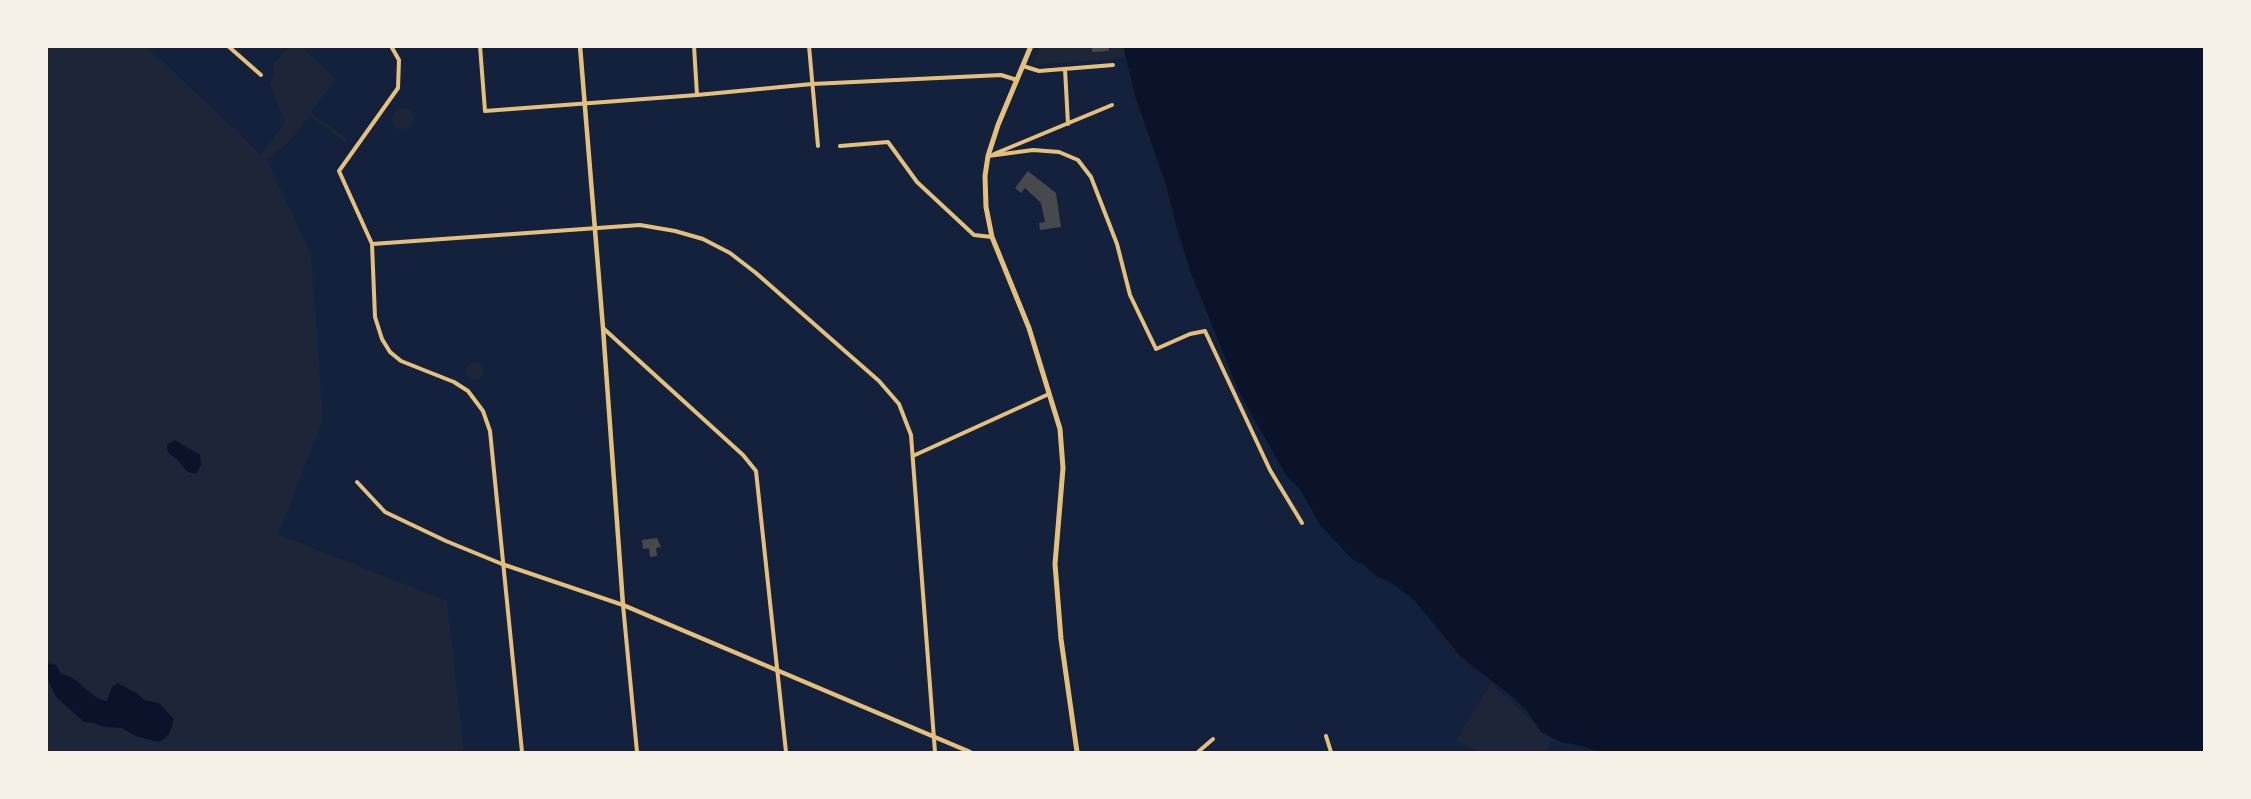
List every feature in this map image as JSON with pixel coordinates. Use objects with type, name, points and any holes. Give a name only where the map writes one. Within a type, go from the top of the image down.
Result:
[{"type":"main road","points":[[1031,46],[988,156],[985,176],[986,207],[992,237],[1029,328],[1060,429],[1064,468],[1055,564],[1061,639],[1077,753]]},
{"type":"street","points":[[228,46],[261,75]]},
{"type":"street","points":[[391,46],[399,60],[398,88],[339,171],[372,244],[375,317],[382,339],[390,352],[401,361],[454,382],[468,391],[483,411],[490,431],[522,753]]},
{"type":"street","points":[[480,46],[485,111],[584,105],[812,84],[1001,75],[1017,80]]},
{"type":"street","points":[[580,46],[603,328],[622,605],[637,753]]},
{"type":"street","points":[[694,46],[697,95]]},
{"type":"street","points":[[809,46],[818,146]]},
{"type":"street","points":[[1023,66],[1040,71],[1113,65]]},
{"type":"street","points":[[1065,69],[1068,124]]},
{"type":"street","points":[[988,156],[1112,105]]},
{"type":"street","points":[[840,146],[888,142],[917,182],[966,228],[974,235],[992,237]]},
{"type":"street","points":[[988,156],[1034,150],[1059,152],[1078,160],[1091,177],[1118,244],[1130,295],[1156,349],[1190,334],[1205,331],[1270,470],[1302,523]]},
{"type":"street","points":[[372,244],[640,225],[675,231],[704,239],[730,253],[879,381],[899,404],[912,435],[936,753]]},
{"type":"street","points":[[603,328],[743,455],[756,471],[786,753]]},
{"type":"street","points":[[915,455],[1049,394]]},
{"type":"street","points":[[357,483],[385,512],[446,541],[502,564],[622,605],[970,753]]},
{"type":"street","points":[[1326,736],[1331,753]]},
{"type":"street","points":[[1198,753],[1213,739]]},
{"type":"shaded area","points":[[46,47],[148,47],[261,155],[285,122],[270,84],[275,74],[273,64],[289,47],[302,47],[336,79],[311,113],[347,139],[345,142],[309,116],[291,140],[267,160],[311,254],[323,420],[278,534],[447,601],[464,752],[47,752]]},
{"type":"shaded area","points":[[1041,47],[1123,47],[1125,58],[1033,65]]},
{"type":"shaded area","points":[[1124,47],[2204,47],[2204,752],[1598,752],[1583,746],[1561,742],[1541,732],[1527,711],[1515,699],[1461,657],[1413,599],[1352,559],[1320,525],[1301,491],[1286,475],[1239,392],[1191,273],[1166,185],[1135,96],[1129,70],[1131,69],[1128,68]]},
{"type":"shaded area","points":[[399,108],[407,108],[414,115],[414,123],[407,130],[399,130],[392,123],[392,115]]},
{"type":"shaded area","points":[[475,362],[481,365],[484,371],[481,377],[475,380],[469,377],[466,371],[469,365]]},
{"type":"shaded area","points":[[175,440],[200,455],[201,465],[197,473],[187,471],[168,451],[167,445]]},
{"type":"shaded area","points":[[46,663],[56,665],[61,674],[74,679],[101,699],[107,701],[112,687],[118,683],[144,700],[159,703],[173,718],[169,733],[158,742],[136,736],[122,728],[104,727],[84,722],[56,697],[47,678]]},
{"type":"shaded area","points":[[1491,683],[1552,740],[1545,752],[1477,752],[1456,740]]},
{"type":"building","points":[[1092,46],[1108,46],[1109,51],[1092,52]]},
{"type":"building","points":[[1028,171],[1056,193],[1061,227],[1040,230],[1039,223],[1045,222],[1041,203],[1025,188],[1021,193],[1015,188]]},
{"type":"building","points":[[657,538],[661,547],[656,548],[657,556],[650,557],[649,548],[643,549],[642,540]]}]
